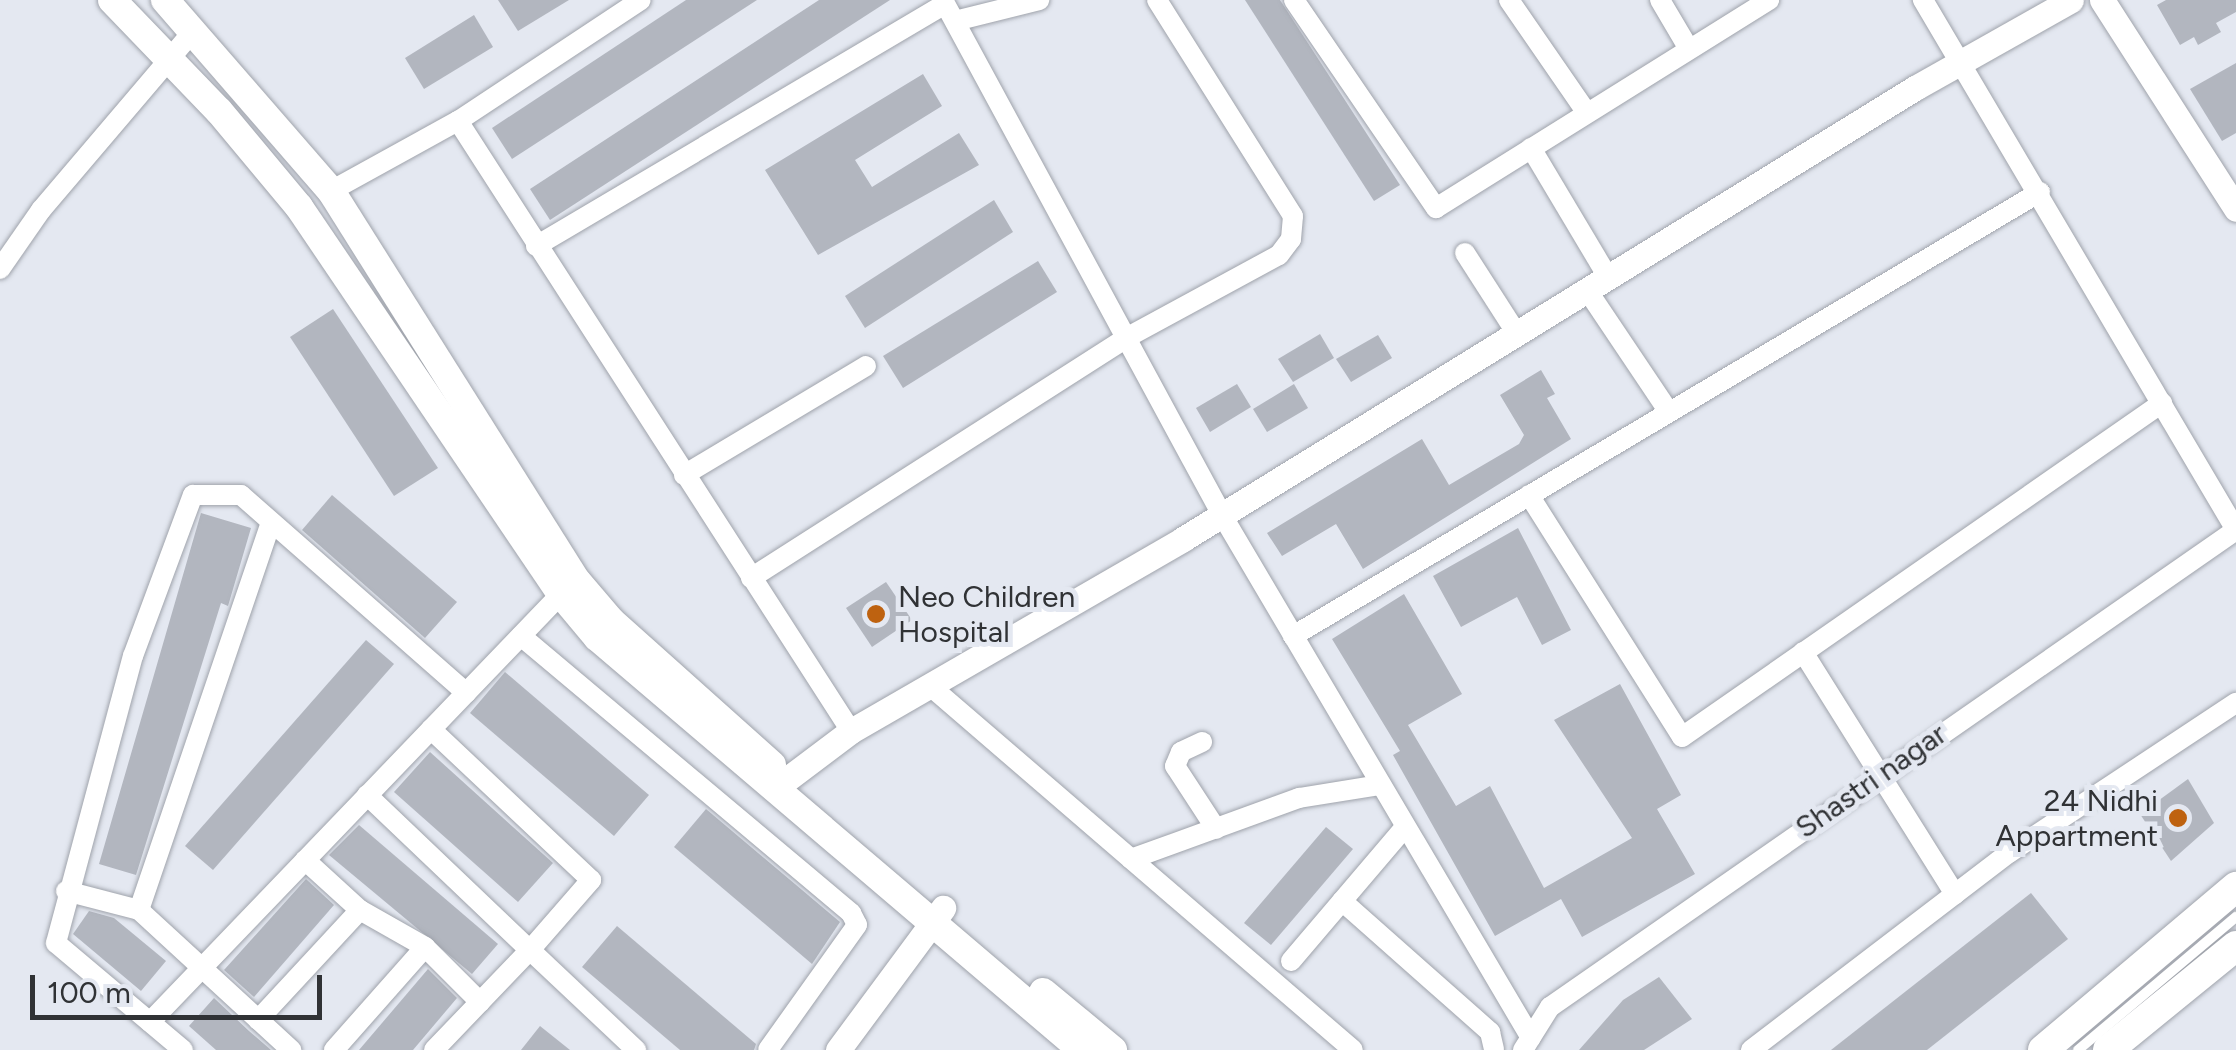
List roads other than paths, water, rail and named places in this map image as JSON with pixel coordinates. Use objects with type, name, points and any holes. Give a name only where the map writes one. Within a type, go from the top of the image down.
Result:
[{"type":"main road","points":[[112,0],[320,234],[561,594],[597,636],[939,916],[1113,1050]]},
{"type":"main road","points":[[165,0],[331,192],[577,581],[611,621],[780,783]]},
{"type":"main road","points":[[2042,1050],[2236,887]]},
{"type":"main road","points":[[939,916],[1082,1050]]},
{"type":"main road","points":[[2108,1050],[2236,946]]},
{"type":"street","points":[[331,192],[458,120],[641,0]]},
{"type":"street","points":[[536,246],[948,8],[1039,0]]},
{"type":"street","points":[[751,578],[1126,338],[1278,255],[1291,238],[1293,216],[1157,0]]},
{"type":"street","points":[[1294,0],[1436,208],[1762,2]]},
{"type":"street","points":[[1509,0],[1587,113]]},
{"type":"street","points":[[1660,0],[1689,49]]},
{"type":"street","points":[[1923,0],[1964,60],[2236,530]]},
{"type":"street","points":[[780,783],[851,731],[1222,515],[1964,60],[2071,0]]},
{"type":"street","points":[[2102,0],[2236,210]]},
{"type":"street","points":[[948,8],[1222,515],[1527,1044]]},
{"type":"street","points":[[0,269],[41,210],[194,30]]},
{"type":"street","points":[[458,120],[851,731]]},
{"type":"street","points":[[1531,148],[1597,284],[1669,412]]},
{"type":"street","points":[[1293,636],[2040,192]]},
{"type":"street","points":[[1465,253],[1516,334]]},
{"type":"street","points":[[684,475],[866,366]]},
{"type":"street","points":[[1529,495],[1682,737],[2162,403]]},
{"type":"street","points":[[183,1050],[56,943],[66,891],[133,656],[193,494],[241,496],[270,526],[466,693]]},
{"type":"street","points":[[139,910],[270,526]]},
{"type":"street","name":"Shastri nagar","points":[[1527,1044],[1550,1007],[2236,530]]},
{"type":"street","points":[[150,1022],[561,594]]},
{"type":"street","points":[[520,636],[851,913],[857,925],[768,1050]]},
{"type":"street","points":[[1803,652],[1955,894]]},
{"type":"street","points":[[929,685],[1353,1050]]},
{"type":"street","points":[[1751,1050],[1955,894],[2236,703]]},
{"type":"street","points":[[431,729],[590,880],[530,950],[434,1050]]},
{"type":"street","points":[[1202,742],[1181,752],[1174,766],[1216,829]]},
{"type":"street","points":[[1131,859],[1299,798],[1379,785]]},
{"type":"street","points":[[368,795],[636,1050]]},
{"type":"street","points":[[1290,962],[1404,828]]},
{"type":"street","points":[[306,860],[360,910],[425,947],[480,1002]]},
{"type":"street","points":[[66,891],[139,910],[291,1050]]},
{"type":"street","points":[[1342,901],[1490,1032],[1494,1050]]},
{"type":"street","points":[[258,1020],[360,910]]},
{"type":"street","points":[[838,1050],[939,916]]},
{"type":"street","points":[[334,1050],[425,947]]},
{"type":"lane","points":[[2078,1050],[2236,917]]},
{"type":"place","name":"Neo Children Hospital","points":[[876,614]]},
{"type":"place","name":"24 Nidhi Appartment","points":[[2178,818]]}]
